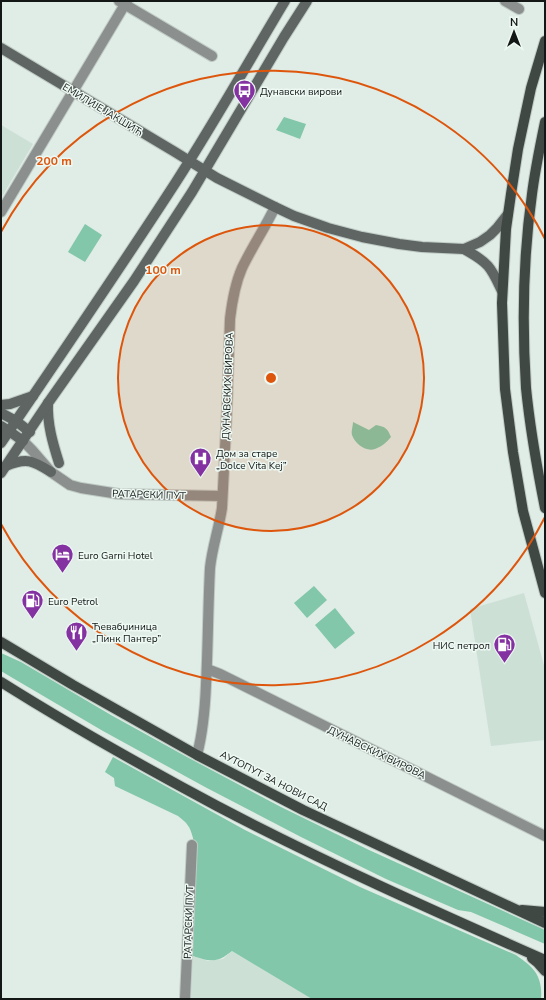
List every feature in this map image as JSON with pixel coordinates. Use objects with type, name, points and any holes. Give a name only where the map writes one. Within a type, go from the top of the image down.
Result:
[{"type":"main road","points":[[1,443],[5,428],[16,421],[189,161],[285,1]]},
{"type":"main road","points":[[4,469],[48,403],[134,281],[205,170],[307,1]]},
{"type":"main road","points":[[545,40],[518,149],[508,214],[502,291],[505,389],[513,452],[523,511],[545,593]]},
{"type":"main road","name":"ЕМИЛИЈЕ ЈАКШИЋ","points":[[1,48],[205,170]]},
{"type":"main road","points":[[545,122],[532,194],[526,248],[524,305],[526,388],[534,449],[545,508]]},
{"type":"main road","points":[[205,170],[239,190],[275,208],[314,223],[362,237],[413,246],[464,249],[478,257],[487,266],[494,274],[502,291]]},
{"type":"main road","points":[[464,249],[490,236],[508,214]]},
{"type":"main road","points":[[1,405],[10,404],[33,396]]},
{"type":"main road","points":[[48,403],[48,418],[51,437],[59,463]]},
{"type":"main road","points":[[1,413],[16,421],[30,432]]},
{"type":"main road","points":[[5,428],[23,441]]},
{"type":"main road","points":[[4,469],[15,462],[27,461],[36,463],[51,472]]},
{"type":"main road","name":"АУТОПУТ ЗА НОВИ САД","points":[[1,642],[197,755],[304,810],[545,923]]},
{"type":"main road","points":[[2,685],[217,806],[355,874],[545,960]]},
{"type":"main road","points":[[514,909],[545,912]]},
{"type":"main road","points":[[523,950],[545,971]]},
{"type":"street","points":[[505,1],[519,8]]},
{"type":"street","points":[[1,212],[123,2],[212,56]]},
{"type":"street","name":"ДУНАВСКИХ ВИРОВА","points":[[197,755],[202,732],[205,704],[210,568],[220,520],[222,496],[230,319],[233,295],[242,268],[275,208]]},
{"type":"street","name":"РАТАРСКИ ПУТ","points":[[23,441],[51,472],[70,484],[84,489],[119,494],[222,496]]},
{"type":"street","name":"ДУНАВСКИХ ВИРОВА","points":[[207,669],[227,677],[545,836]]},
{"type":"street","name":"РАТАРСКИ ПУТ","points":[[184,999],[192,845]]},
{"type":"shaded area","points":[[1,125],[33,144],[1,198]]},
{"type":"shaded area","points":[[524,593],[545,669],[545,740],[491,746],[470,609]]},
{"type":"shaded area","points":[[232,951],[312,999],[191,999],[193,956],[208,961],[223,959]]},
{"type":"green space","points":[[284,117],[306,124],[300,139],[276,130]]},
{"type":"green space","points":[[85,224],[102,235],[85,262],[68,252]]},
{"type":"green space","points":[[545,280],[545,386],[544,301]]},
{"type":"green space","points":[[353,422],[369,430],[376,425],[382,426],[386,428],[391,437],[377,448],[372,450],[365,448],[353,438]]},
{"type":"green space","points":[[314,586],[327,600],[307,618],[294,603]]},
{"type":"green space","points":[[335,608],[355,633],[335,649],[315,625]]},
{"type":"green space","points":[[1,653],[21,662],[111,715],[281,807],[369,850],[545,930],[545,944],[471,912],[458,910],[386,879],[205,787],[103,731],[1,671]]},
{"type":"green space","points":[[113,757],[245,830],[360,887],[516,955],[529,964],[539,978],[541,986],[541,999],[312,999],[232,951],[222,958],[214,960],[193,956],[193,838],[191,830],[178,816],[115,786],[114,778],[105,772]]},
{"type":"place","name":"Дунавски вирови","points":[[245,110]]},
{"type":"place","name":"Дом за старе „Dolce Vita Kej”","points":[[200,478]]},
{"type":"place","name":"Euro Garni Hotel","points":[[62,574]]},
{"type":"place","name":"Euro Petrol","points":[[33,620]]},
{"type":"place","name":"Ћевабџиница „Пинк Пантер”","points":[[76,652]]},
{"type":"place","name":"НИС петрол","points":[[505,664]]}]
